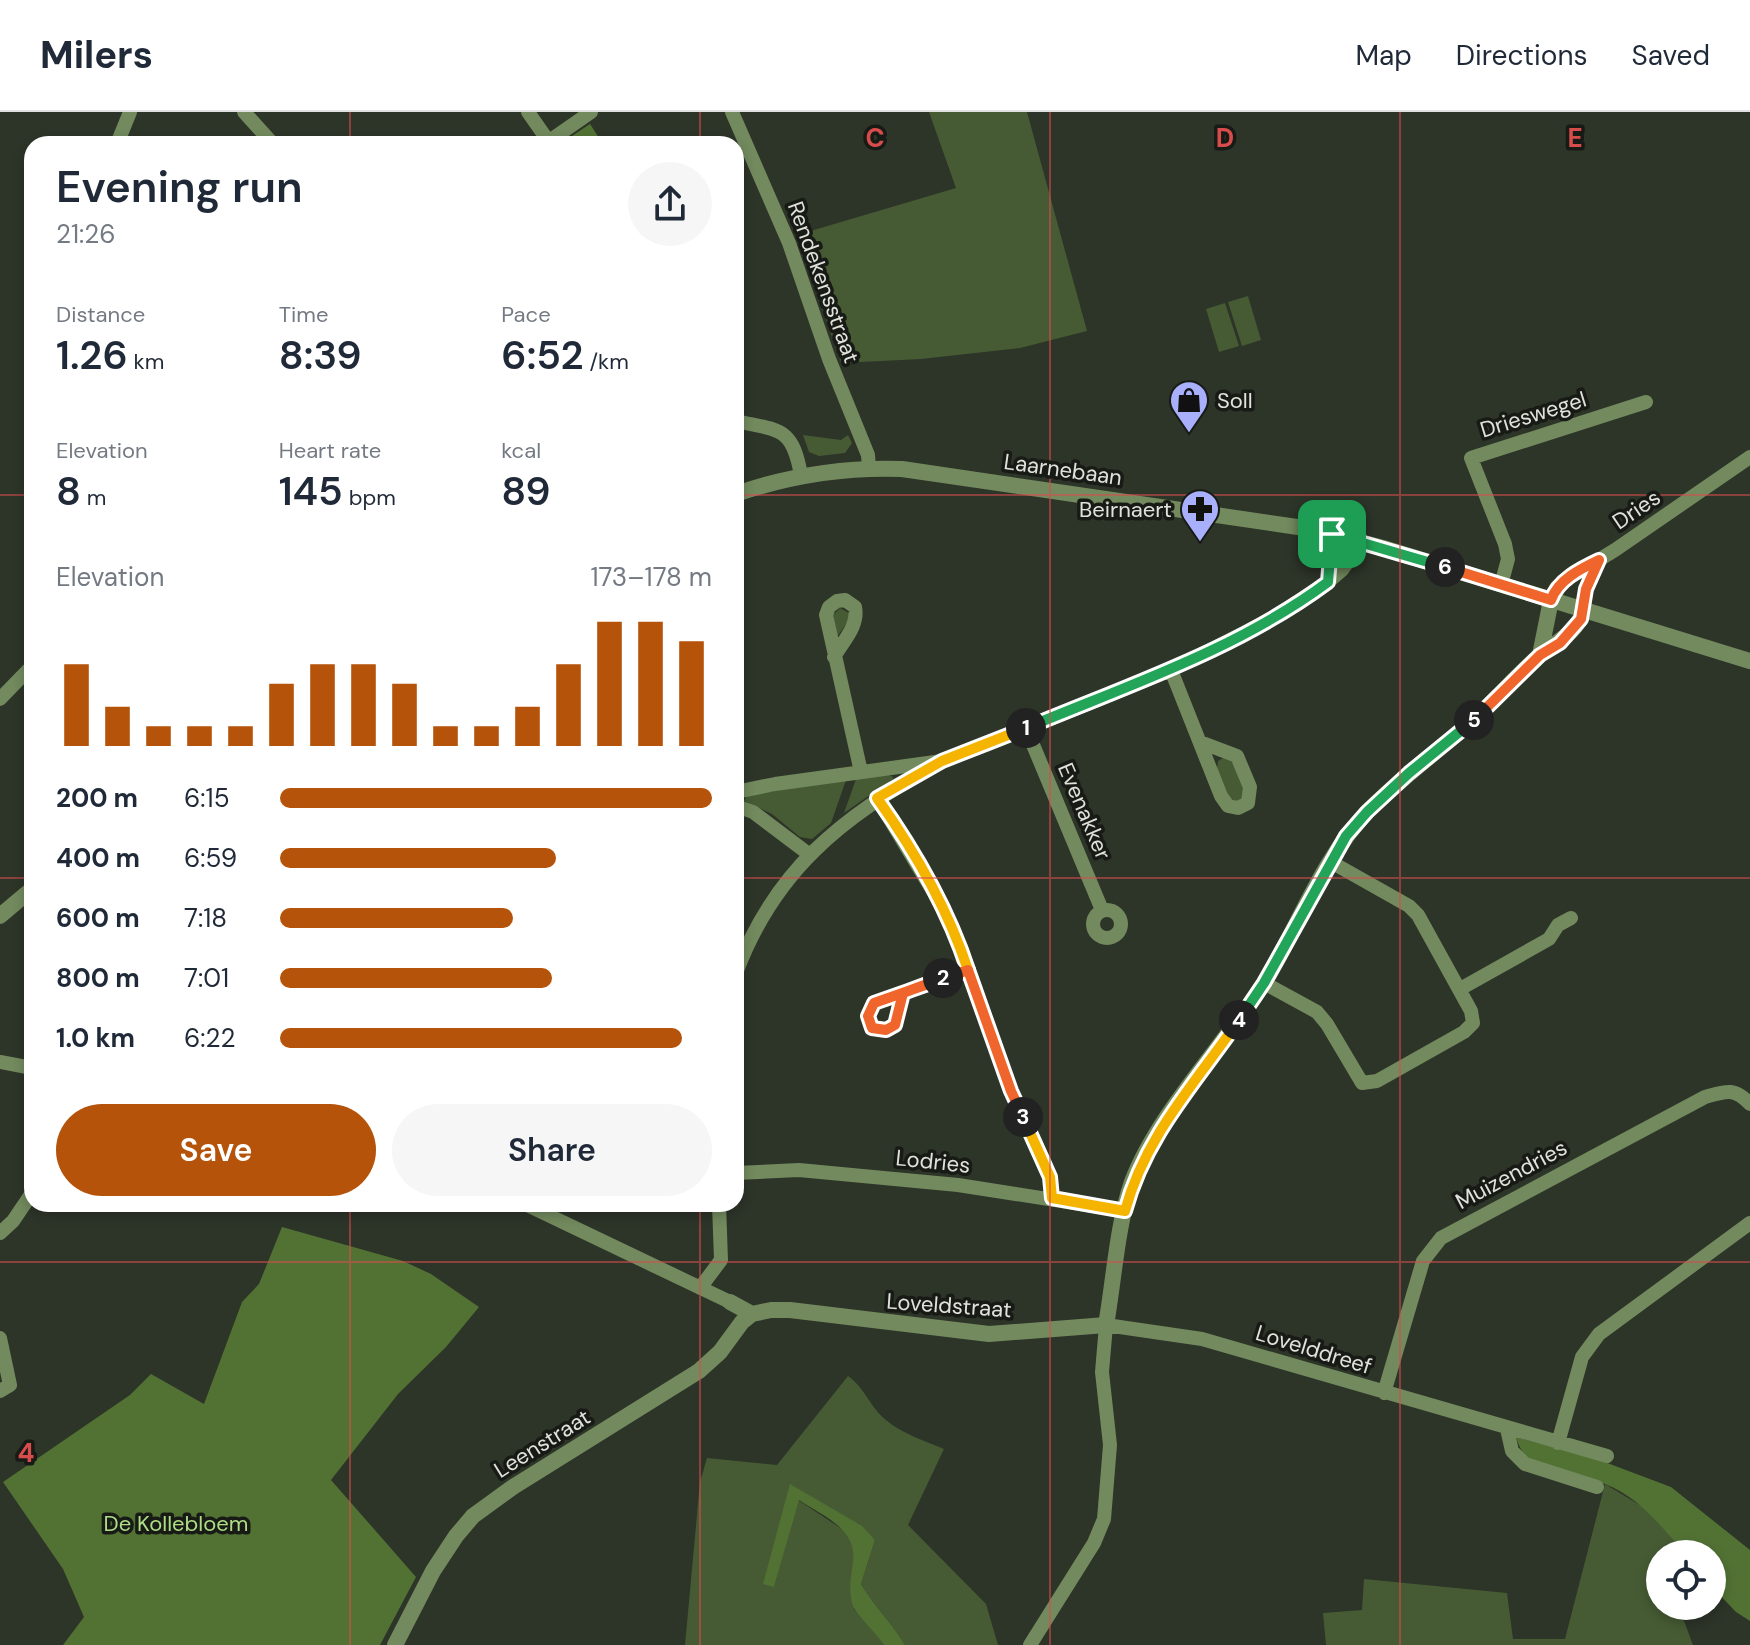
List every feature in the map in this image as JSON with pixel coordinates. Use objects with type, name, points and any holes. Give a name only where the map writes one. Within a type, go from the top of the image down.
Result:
[{"type":"street","points":[[120,136],[130,112]]},
{"type":"street","points":[[244,112],[266,136]]},
{"type":"street","points":[[528,112],[543,136]]},
{"type":"street","points":[[557,136],[591,112]]},
{"type":"street","name":"Rendekensstraat","points":[[732,112],[742,136]]},
{"type":"street","name":"Rendekensstraat","points":[[744,140],[789,243],[829,359],[868,455],[869,468]]},
{"type":"street","name":"Drieswegel","points":[[1501,585],[1508,559],[1505,544],[1471,458],[1646,402]]},
{"type":"street","points":[[744,423],[785,434],[793,441],[800,470]]},
{"type":"street","name":"Dries","points":[[1551,600],[1556,588],[1564,581],[1750,457]]},
{"type":"street","name":"Laarnebaan","points":[[744,491],[800,470],[869,468],[942,474],[1288,524],[1362,542],[1750,661]]},
{"type":"street","points":[[1328,582],[1332,534]]},
{"type":"street","points":[[744,954],[775,897],[810,855],[834,831],[877,798],[942,761],[1171,670],[1269,620],[1328,582],[1342,570],[1362,542]]},
{"type":"street","points":[[1030,1645],[1094,1543],[1104,1519],[1110,1445],[1102,1372],[1106,1325],[1125,1211],[1143,1157],[1264,983],[1346,836],[1409,773],[1475,719],[1540,655],[1560,643],[1581,619],[1586,589],[1599,560]]},
{"type":"street","points":[[1540,655],[1551,600]]},
{"type":"street","points":[[834,657],[861,772]]},
{"type":"street","points":[[1171,670],[1221,796],[1228,806],[1238,808],[1248,803],[1250,787],[1237,756],[1200,742]]},
{"type":"street","points":[[0,699],[24,673]]},
{"type":"street","name":"Evenakker","points":[[1026,728],[1102,910]]},
{"type":"street","points":[[744,791],[942,761]]},
{"type":"street","points":[[877,798],[937,898],[960,945],[1011,1091],[1050,1177],[1052,1198]]},
{"type":"street","points":[[744,809],[753,812],[810,855]]},
{"type":"street","points":[[1264,983],[1317,1012],[1362,1083],[1377,1081],[1464,1032],[1473,1023],[1471,1011],[1460,989],[1418,915],[1409,906],[1331,862]]},
{"type":"street","points":[[0,916],[24,896]]},
{"type":"street","points":[[1460,989],[1549,939],[1558,925],[1571,918]]},
{"type":"street","points":[[903,993],[968,970]]},
{"type":"street","points":[[0,1062],[24,1066]]},
{"type":"street","name":"Muizendries","points":[[1384,1393],[1423,1261],[1441,1238],[1705,1097],[1724,1091],[1740,1094],[1750,1104]]},
{"type":"street","name":"Lodries","points":[[744,1173],[799,1170],[958,1185],[1125,1211]]},
{"type":"street","points":[[0,1233],[24,1205]]},
{"type":"street","points":[[542,1212],[752,1314]]},
{"type":"street","points":[[700,1288],[721,1260],[719,1212]]},
{"type":"street","points":[[1558,1443],[1582,1357],[1588,1346],[1599,1334],[1750,1223]]},
{"type":"street","name":"Loveldstraat","points":[[752,1314],[790,1310],[989,1334],[1106,1325]]},
{"type":"street","name":"Leenstraat","points":[[395,1645],[433,1571],[473,1516],[513,1487],[699,1371],[720,1352],[742,1322],[752,1314]]},
{"type":"street","name":"Lovelddreef","points":[[1106,1325],[1202,1339],[1283,1360],[1384,1393],[1607,1456]]},
{"type":"street","points":[[0,1338],[10,1385],[0,1391]]},
{"type":"street","points":[[1507,1429],[1512,1451],[1525,1464],[1597,1487]]},
{"type":"green space","points":[[929,112],[1027,112],[1087,331],[1020,348],[921,359],[841,363],[797,235],[956,188]]},
{"type":"green space","points":[[590,124],[598,136],[572,136]]},
{"type":"green space","points":[[1248,296],[1261,340],[1242,346],[1228,302]]},
{"type":"green space","points":[[1225,303],[1239,346],[1219,352],[1206,309]]},
{"type":"green space","points":[[803,435],[841,440],[848,435],[852,443],[845,453],[819,456],[809,452]]},
{"type":"green space","points":[[840,608],[849,613],[849,620],[837,637],[833,615]]},
{"type":"green space","points":[[1223,758],[1233,761],[1245,791],[1244,797],[1237,803],[1229,798],[1217,770],[1218,761]]},
{"type":"green space","points":[[889,775],[893,779],[844,813],[856,779]]},
{"type":"green space","points":[[846,780],[831,823],[812,839],[800,837],[772,814],[744,801],[747,795]]},
{"type":"green space","name":"De Kollebloem","points":[[282,1227],[403,1261],[431,1274],[479,1307],[446,1347],[398,1394],[331,1480],[416,1577],[380,1645],[63,1645],[84,1617],[63,1569],[3,1482],[130,1395],[151,1374],[204,1404],[242,1302],[259,1284]]},
{"type":"green space","points":[[848,1376],[892,1425],[944,1449],[908,1525],[986,1604],[998,1645],[905,1645],[861,1584],[875,1540],[791,1485],[774,1587],[798,1500],[848,1533],[854,1548],[854,1609],[874,1629],[884,1645],[685,1645],[700,1482],[707,1458],[777,1465]]},
{"type":"green space","points":[[1516,1437],[1602,1461],[1671,1487],[1750,1550],[1750,1621],[1726,1602],[1726,1540],[1673,1540],[1629,1497],[1605,1484],[1541,1466],[1530,1460]]},
{"type":"green space","points":[[790,1484],[862,1526],[875,1540],[861,1584],[905,1645],[884,1645],[855,1610],[850,1584],[853,1550],[850,1540],[837,1525],[799,1500],[774,1587],[763,1584]]},
{"type":"green space","points":[[1605,1484],[1648,1510],[1673,1540],[1646,1540],[1646,1620],[1684,1620],[1693,1645],[1326,1645],[1323,1613],[1362,1610],[1364,1579],[1507,1593],[1513,1639],[1565,1639]]},
{"type":"place","name":"Soll","points":[[1189,434]]},
{"type":"place","name":"Beirnaert","points":[[1200,543]]},
{"type":"route","points":[[1332,534],[1328,582],[1298,604],[1171,670],[942,761],[877,798],[937,898],[960,945],[968,970],[903,993],[895,1025],[890,1028],[879,1031],[872,1028],[869,1022],[869,1009],[874,1003],[968,970],[1011,1091],[1050,1177],[1052,1198],[1125,1211],[1143,1157],[1264,983],[1346,836],[1409,773],[1475,719],[1540,655],[1560,643],[1581,619],[1586,589],[1599,560],[1564,581],[1556,588],[1551,600],[1332,534]]}]
